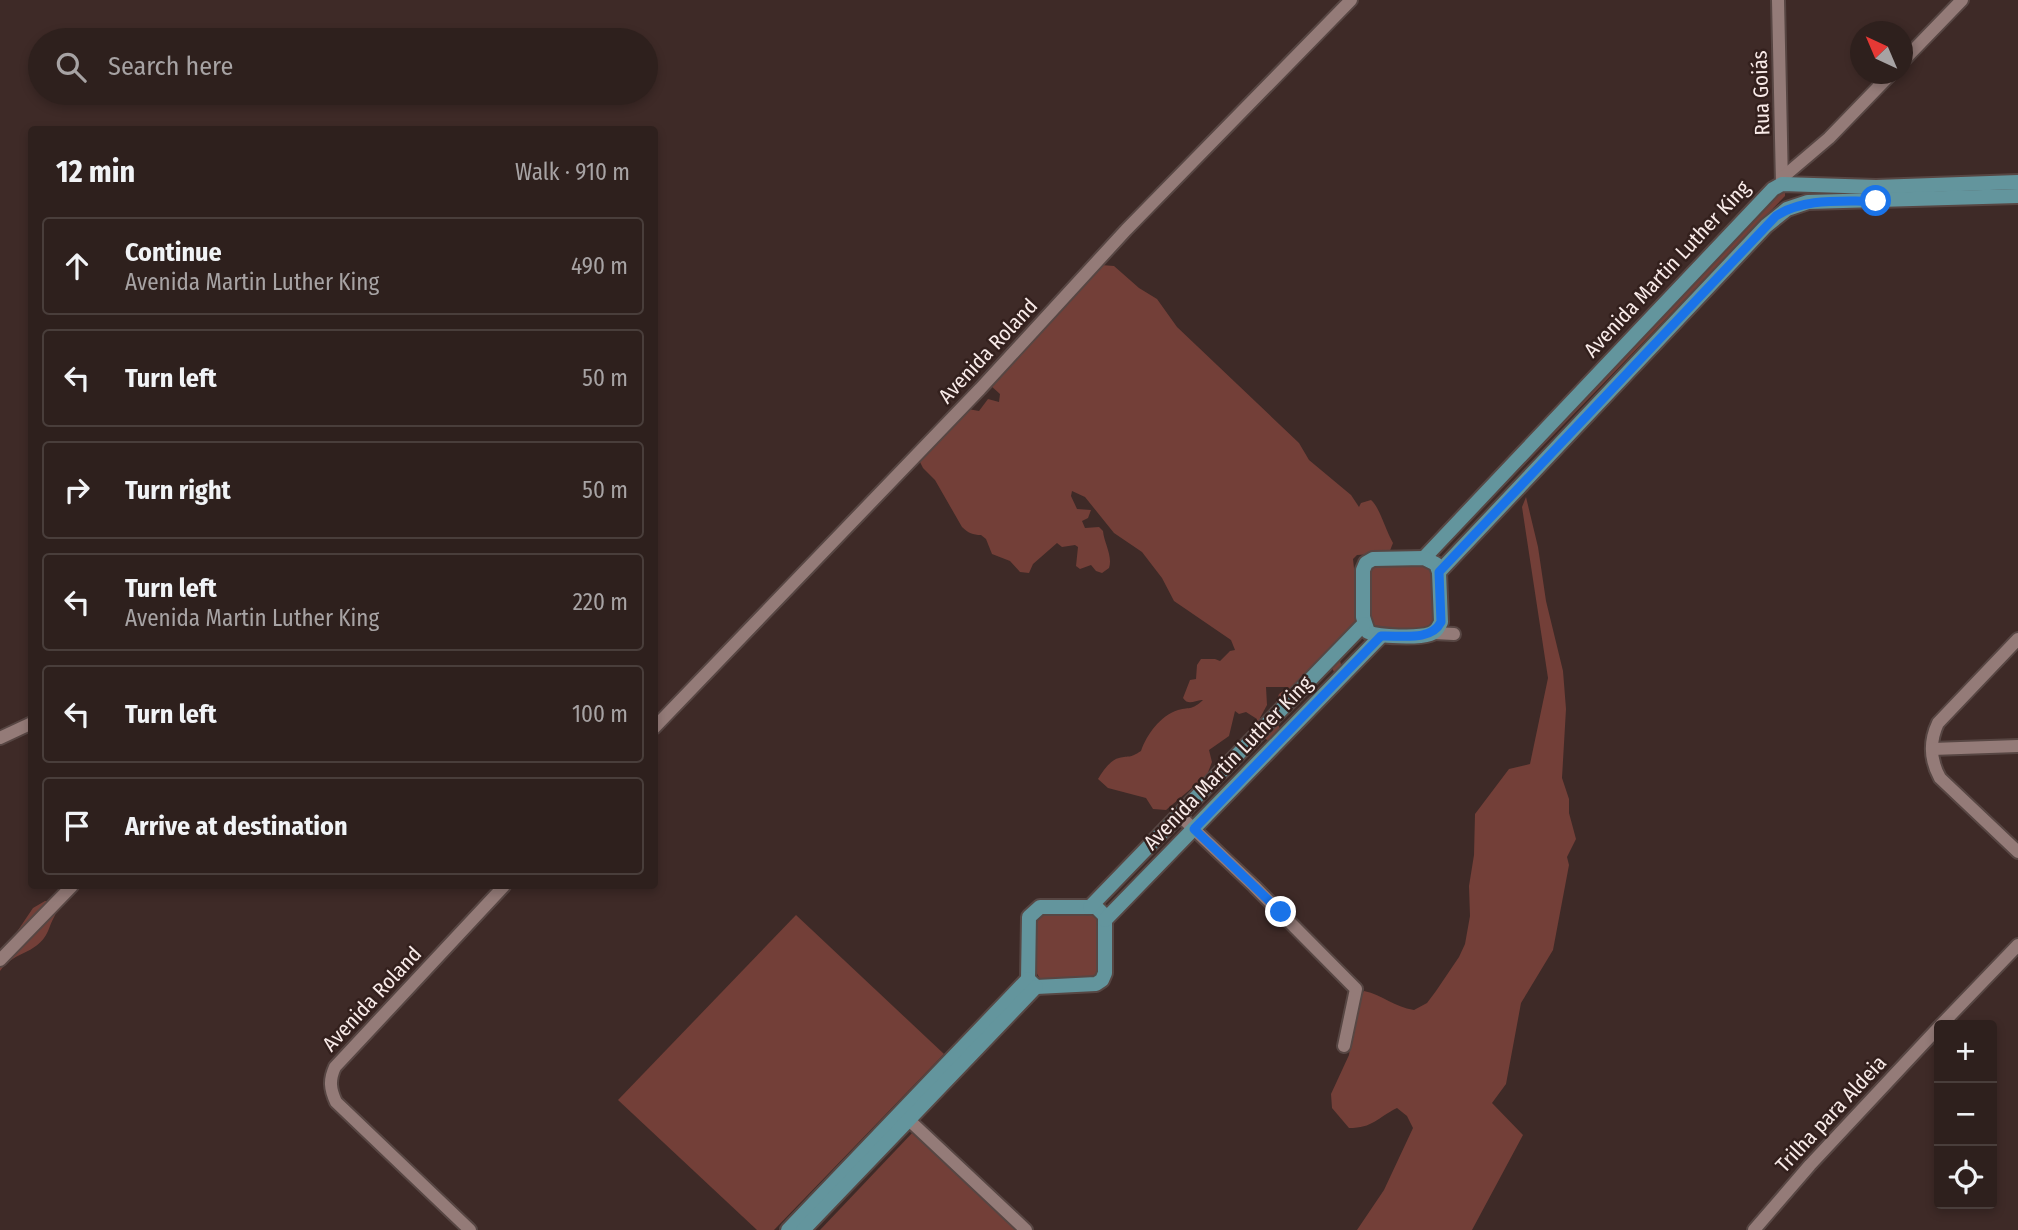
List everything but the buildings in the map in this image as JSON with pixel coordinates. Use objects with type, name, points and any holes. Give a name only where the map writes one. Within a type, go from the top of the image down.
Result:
[{"type":"main road","points":[[1786,182],[1876,194],[2018,197]]},
{"type":"main road","points":[[1786,182],[1796,195],[1787,208]]},
{"type":"main road","name":"Avenida Martin Luther King","points":[[1424,558],[1763,198],[1786,182]]},
{"type":"main road","points":[[1787,208],[1808,202],[1876,194],[2018,183]]},
{"type":"main road","name":"Avenida Martin Luther King","points":[[1439,572],[1766,226],[1787,208]]},
{"type":"main road","points":[[1424,558],[1436,564],[1439,572],[1441,622],[1434,633],[1381,636],[1368,632],[1364,624],[1363,570],[1366,563],[1373,559],[1424,558]]},
{"type":"main road","name":"Avenida Martin Luther King","points":[[1090,907],[1364,624]]},
{"type":"main road","name":"Avenida Martin Luther King","points":[[1105,920],[1381,636]]},
{"type":"main road","points":[[1273,717],[1288,731]]},
{"type":"main road","points":[[788,1230],[1032,983],[1096,984],[1102,980],[1105,973],[1105,920],[1100,910],[1090,907],[1040,907],[1031,913],[1032,983],[909,1120],[803,1230]]},
{"type":"street","name":"Avenida Roland","points":[[658,725],[980,389],[1126,230],[1350,0]]},
{"type":"street","name":"Rua Goiás","points":[[1778,0],[1786,182]]},
{"type":"street","points":[[1913,51],[1962,0]]},
{"type":"street","points":[[1786,182],[1881,84]]},
{"type":"street","points":[[1434,633],[1454,634]]},
{"type":"street","points":[[2018,639],[1938,723],[1932,735],[1933,764],[1940,778],[2018,852]]},
{"type":"street","points":[[0,738],[28,725]]},
{"type":"street","points":[[1932,749],[2018,747]]},
{"type":"street","points":[[1179,815],[1356,989],[1357,995],[1344,1046]]},
{"type":"street","points":[[0,960],[69,889]]},
{"type":"street","name":"Avenida Roland","points":[[470,1230],[336,1102],[331,1092],[330,1078],[335,1067],[501,889]]},
{"type":"street","name":"Trilha para Aldeia","points":[[1946,1020],[2018,945]]},
{"type":"street","name":"Trilha para Aldeia","points":[[1754,1230],[1810,1165],[1934,1032]]},
{"type":"street","points":[[909,1120],[1026,1230]]},
{"type":"shaded area","points":[[1780,189],[1785,190],[1785,196],[1440,552],[1436,547]]},
{"type":"shaded area","points":[[1101,265],[1114,266],[1139,288],[1157,299],[1177,327],[1299,443],[1309,460],[1351,495],[1359,507],[1361,503],[1371,500],[1393,543],[1389,553],[1357,555],[1353,559],[1360,623],[1338,655],[1342,667],[1335,674],[1329,662],[1274,708],[1279,694],[1289,687],[1266,687],[1267,705],[1260,718],[1265,723],[1279,726],[1280,733],[1269,741],[1264,738],[1259,740],[1254,729],[1257,719],[1246,712],[1239,714],[1235,711],[1229,736],[1209,750],[1212,762],[1207,775],[1166,810],[1153,809],[1146,798],[1108,788],[1098,779],[1113,761],[1141,751],[1151,732],[1165,717],[1178,710],[1194,707],[1203,700],[1190,702],[1183,698],[1190,680],[1196,679],[1197,665],[1201,659],[1220,661],[1230,651],[1235,650],[1231,640],[1174,601],[1162,578],[1142,552],[1114,533],[1085,497],[1072,491],[1071,496],[1077,509],[1091,510],[1088,518],[1082,521],[1085,528],[1099,527],[1103,531],[1110,559],[1109,568],[1102,573],[1091,565],[1080,569],[1076,566],[1078,547],[1062,547],[1057,543],[1033,564],[1029,573],[1020,572],[1010,561],[992,554],[986,539],[981,535],[966,531],[962,527],[935,480],[919,460],[968,409],[979,411],[988,399],[999,402],[1000,394],[990,385]]},
{"type":"shaded area","points":[[1526,497],[1563,671],[1566,709],[1562,778],[1569,799],[1569,813],[1576,839],[1567,857],[1569,865],[1553,950],[1521,1003],[1506,1084],[1492,1103],[1523,1135],[1472,1230],[1357,1230],[1384,1190],[1413,1128],[1407,1116],[1397,1108],[1369,1124],[1349,1128],[1332,1108],[1331,1094],[1349,1055],[1357,1002],[1364,991],[1414,1010],[1427,1003],[1436,991],[1465,944],[1470,916],[1469,886],[1474,855],[1475,814],[1509,769],[1530,764],[1548,678],[1522,507]]},
{"type":"shaded area","points":[[1426,564],[1433,568],[1434,621],[1425,629],[1375,630],[1368,623],[1370,569],[1375,566]]},
{"type":"shaded area","points":[[45,901],[52,901],[57,905],[46,936],[34,948],[13,959],[0,971],[0,953],[33,908]]},
{"type":"shaded area","points":[[1093,913],[1098,919],[1100,972],[1094,977],[1040,979],[1035,970],[1034,918],[1037,914]]},
{"type":"shaded area","points":[[796,915],[944,1054],[774,1230],[757,1230],[618,1100]]},
{"type":"shaded area","points":[[915,1130],[1016,1230],[820,1230]]},
{"type":"route","points":[[1281,912],[1194,829],[1381,636],[1434,633],[1441,622],[1439,572],[1776,216],[1787,208],[1808,202],[1876,201]]}]
